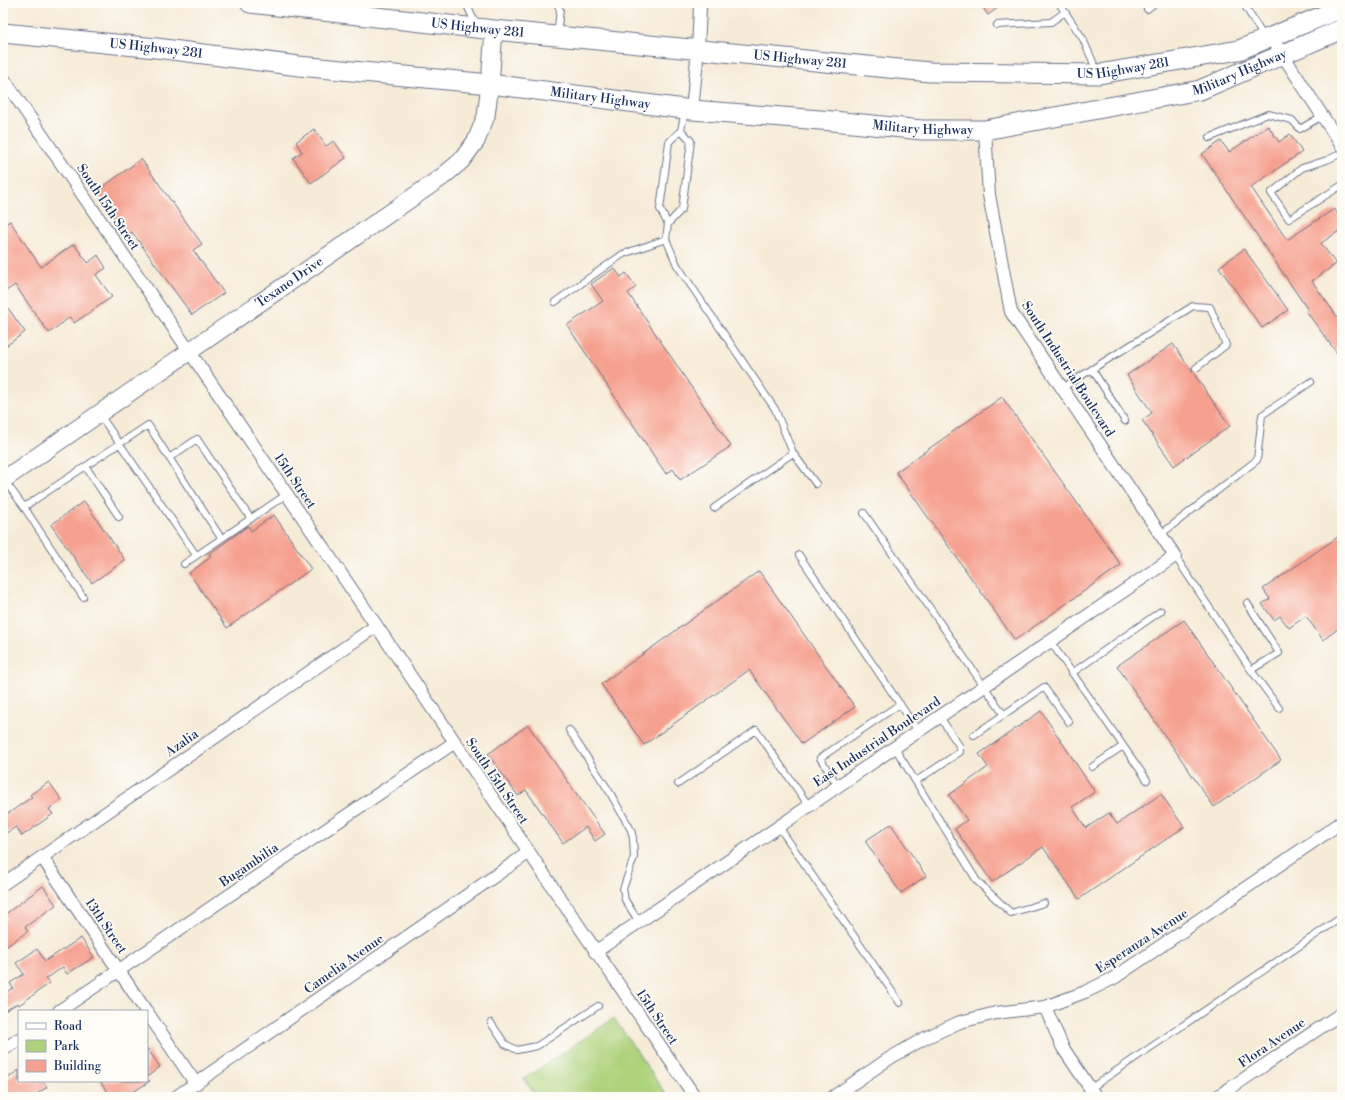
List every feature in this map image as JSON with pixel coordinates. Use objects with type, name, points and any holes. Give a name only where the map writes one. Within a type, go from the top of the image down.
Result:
[{"type":"main road","name":"US Highway 281","points":[[250,3],[486,30],[930,72],[1099,74],[1239,50],[1342,8]]},
{"type":"main road","name":"Military Highway","points":[[490,84],[689,109],[922,130],[984,130],[1200,90],[1342,29]]},
{"type":"main road","points":[[3,33],[84,41]]},
{"type":"main road","name":"US Highway 281","points":[[84,41],[156,48],[299,66],[490,84]]},
{"type":"main road","points":[[3,47],[84,41]]},
{"type":"street","points":[[689,109],[698,49],[700,7],[702,3]]},
{"type":"street","name":"Texano Drive","points":[[4,479],[442,176],[461,161],[476,141],[486,116],[490,84],[486,30]]},
{"type":"street","points":[[1268,38],[1282,55],[1342,146]]},
{"type":"street","name":"South 15th Street","points":[[3,78],[190,351]]},
{"type":"street","name":"South Industrial Boulevard","points":[[984,130],[989,195],[1012,312],[1175,556]]},
{"type":"street","name":"15th Street","points":[[190,351],[376,626]]},
{"type":"street","name":"East Industrial Boulevard","points":[[595,952],[1175,556]]},
{"type":"street","name":"South 15th Street","points":[[376,626],[595,952]]},
{"type":"street","name":"Azalia","points":[[3,884],[376,626]]},
{"type":"street","name":"Bugambilia","points":[[60,1010],[454,742]]},
{"type":"street","name":"Esperanza Avenue","points":[[833,1097],[890,1058],[925,1038],[960,1022],[996,1013],[1045,1007],[1085,992],[1114,978],[1342,822]]},
{"type":"street","name":"Camelia Avenue","points":[[176,1097],[528,853]]},
{"type":"street","name":"13th Street","points":[[42,858],[146,1010]]},
{"type":"street","name":"15th Street","points":[[595,952],[695,1097]]},
{"type":"street","points":[[1045,1007],[1063,1048],[1094,1093]]},
{"type":"street","name":"13th Street","points":[[148,1012],[196,1084]]},
{"type":"street","name":"Flora Avenue","points":[[1217,1097],[1342,1013]]},
{"type":"street","points":[[3,1050],[18,1040]]},
{"type":"lane","points":[[466,3],[486,30]]},
{"type":"lane","points":[[557,3],[560,10],[557,36]]},
{"type":"lane","points":[[1059,3],[1083,39],[1099,74]]},
{"type":"lane","points":[[1147,9],[1156,3]]},
{"type":"lane","points":[[1243,3],[1268,38]]},
{"type":"lane","points":[[997,25],[1051,22],[1065,12]]},
{"type":"lane","points":[[668,224],[660,209],[669,142],[681,130],[689,109]]},
{"type":"lane","points":[[1209,138],[1268,114],[1292,120],[1300,129],[1322,116]]},
{"type":"lane","points":[[681,130],[691,141],[682,209],[668,224],[666,239],[677,265],[775,409],[793,453],[816,484]]},
{"type":"lane","points":[[1342,153],[1327,160],[1302,168],[1271,193],[1289,219],[1342,185]]},
{"type":"lane","points":[[555,302],[623,254],[666,239]]},
{"type":"lane","points":[[1062,388],[1193,306],[1210,307],[1226,345],[1196,368]]},
{"type":"lane","points":[[1092,369],[1125,421]]},
{"type":"lane","points":[[1161,534],[1257,460],[1262,415],[1311,382]]},
{"type":"lane","points":[[99,413],[196,555]]},
{"type":"lane","points":[[24,507],[148,425],[221,538]]},
{"type":"lane","points":[[169,458],[197,439],[251,519]]},
{"type":"lane","points":[[714,508],[793,453]]},
{"type":"lane","points":[[86,467],[120,518]]},
{"type":"lane","points":[[4,479],[83,597]]},
{"type":"lane","points":[[184,564],[287,494]]},
{"type":"lane","points":[[864,513],[1004,715]]},
{"type":"lane","points":[[799,555],[918,731]]},
{"type":"lane","points":[[1175,556],[1251,670],[1279,708]]},
{"type":"lane","points":[[1247,603],[1279,653],[1251,670]]},
{"type":"lane","points":[[1072,673],[1161,611]]},
{"type":"lane","points":[[1050,641],[1147,780]]},
{"type":"lane","points":[[974,735],[1044,687],[1070,722]]},
{"type":"lane","points":[[838,786],[820,758],[900,704]]},
{"type":"lane","points":[[916,782],[960,752],[960,747],[940,716]]},
{"type":"lane","points":[[569,730],[609,791],[626,820],[630,830],[634,857],[623,889],[625,900],[639,922]]},
{"type":"lane","points":[[678,784],[756,730],[810,806]]},
{"type":"lane","points":[[1092,767],[1123,746]]},
{"type":"lane","points":[[894,748],[977,881],[1011,913],[1044,903]]},
{"type":"lane","points":[[779,827],[900,1003]]},
{"type":"lane","points":[[1094,1093],[1342,918]]},
{"type":"lane","points":[[491,1023],[505,1044],[517,1050],[537,1046],[598,1006]]},
{"type":"green space","points":[[614,1018],[668,1097],[536,1097],[524,1079]]},
{"type":"building","points":[[980,3],[1005,3],[988,15]]},
{"type":"building","points":[[1268,126],[1279,142],[1290,134],[1302,152],[1251,187],[1287,240],[1334,209],[1342,220],[1342,229],[1321,243],[1336,264],[1312,281],[1342,324],[1342,360],[1306,311],[1308,310],[1202,154],[1221,141],[1229,152]]},
{"type":"building","points":[[314,129],[326,146],[334,141],[346,158],[311,183],[293,158],[302,152],[296,142]]},
{"type":"building","points":[[141,159],[202,244],[193,250],[224,293],[192,315],[132,232],[127,236],[96,192]]},
{"type":"building","points":[[10,221],[41,267],[74,244],[88,263],[98,255],[106,268],[96,275],[112,297],[74,323],[70,317],[49,333],[15,285],[3,293],[3,226]]},
{"type":"building","points":[[1244,249],[1288,310],[1262,328],[1219,267]]},
{"type":"building","points":[[614,268],[621,277],[626,273],[636,287],[628,293],[731,446],[680,480],[673,469],[666,474],[567,325],[603,301],[591,284]]},
{"type":"building","points":[[3,301],[25,332],[3,348]]},
{"type":"building","points":[[1173,344],[1230,426],[1174,466],[1142,420],[1152,413],[1127,375]]},
{"type":"building","points":[[1002,397],[1121,565],[1015,640],[896,472]]},
{"type":"building","points":[[84,501],[125,560],[92,583],[51,525]]},
{"type":"building","points":[[274,515],[311,569],[227,628],[189,573],[211,557],[209,554],[248,526],[251,531]]},
{"type":"building","points":[[1342,534],[1342,626],[1323,640],[1306,616],[1289,628],[1280,616],[1274,620],[1262,604],[1270,599],[1263,589]]},
{"type":"building","points":[[759,571],[855,707],[802,744],[749,670],[644,745],[601,684]]},
{"type":"building","points":[[1184,620],[1281,760],[1214,807],[1117,666]]},
{"type":"building","points":[[1041,711],[1095,792],[1072,807],[1086,828],[1109,813],[1117,824],[1161,794],[1184,827],[1079,899],[1043,847],[992,882],[955,829],[967,820],[949,795],[988,767],[979,754]]},
{"type":"building","points":[[528,725],[605,834],[595,841],[586,827],[563,843],[526,790],[518,796],[488,754]]},
{"type":"building","points":[[49,782],[62,800],[49,809],[53,814],[22,836],[16,827],[3,835],[3,817],[32,797],[30,795]]},
{"type":"building","points":[[891,824],[926,876],[901,893],[865,841]]},
{"type":"building","points":[[43,886],[56,905],[25,927],[28,931],[3,949],[3,922],[7,919],[4,915]]},
{"type":"building","points":[[81,938],[94,957],[67,974],[63,967],[46,979],[50,983],[19,1005],[18,1003],[3,1012],[3,994],[13,988],[10,983],[24,974],[16,963],[37,949],[45,961]]},
{"type":"building","points":[[148,1049],[160,1067],[148,1076]]},
{"type":"building","points":[[18,1071],[18,1082],[44,1082],[47,1087],[33,1097],[3,1097],[3,1082]]},
{"type":"building","points":[[150,1081],[126,1097],[110,1097],[101,1082]]}]
